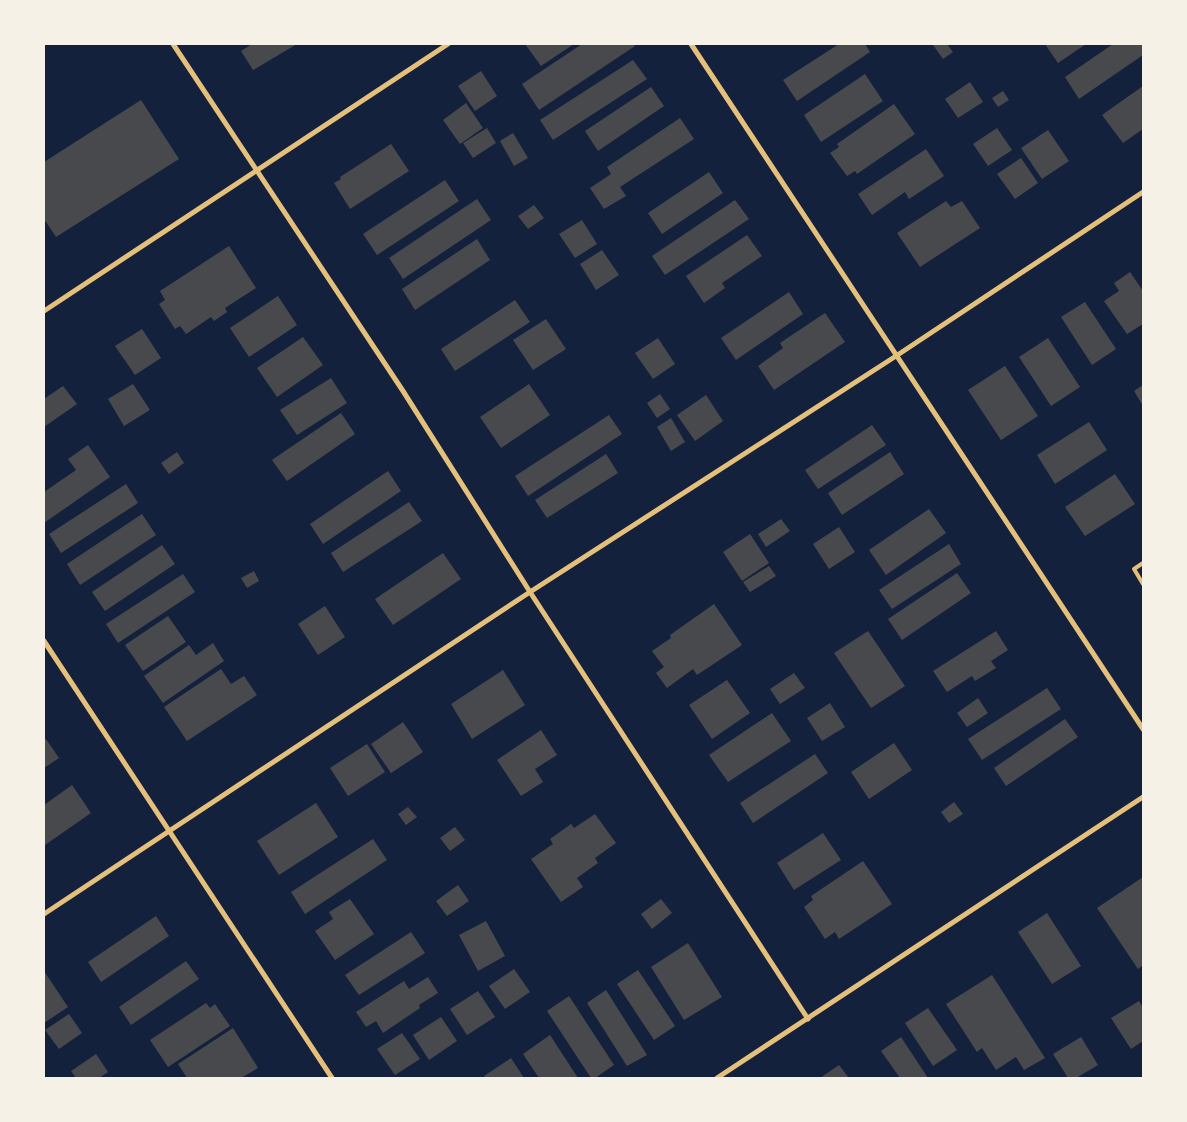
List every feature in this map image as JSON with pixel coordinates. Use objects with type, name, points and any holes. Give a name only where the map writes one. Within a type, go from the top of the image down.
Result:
[{"type":"street","points":[[174,44],[403,391],[530,592],[808,1019]]},
{"type":"street","points":[[44,311],[448,44]]},
{"type":"street","points":[[690,44],[1143,729]]},
{"type":"street","points":[[44,914],[530,592],[896,356],[1143,192]]},
{"type":"street","points":[[44,640],[332,1078]]},
{"type":"street","points":[[717,1078],[1143,797]]},
{"type":"lane","points":[[1143,563],[1134,570],[1143,584]]},
{"type":"building","points":[[252,44],[297,44],[253,70],[241,51]]},
{"type":"building","points":[[525,44],[574,44],[541,66]]},
{"type":"building","points":[[582,44],[633,44],[635,46],[539,110],[522,84]]},
{"type":"building","points":[[839,44],[865,44],[870,52],[797,101],[783,80]]},
{"type":"building","points":[[947,44],[953,52],[943,59],[933,45]]},
{"type":"building","points":[[1045,44],[1086,44],[1058,63]]},
{"type":"building","points":[[1113,44],[1143,44],[1143,55],[1079,99],[1065,77]]},
{"type":"building","points":[[633,60],[647,79],[553,140],[540,120]]},
{"type":"building","points":[[481,71],[497,96],[475,111],[458,86]]},
{"type":"building","points":[[865,74],[883,101],[821,142],[804,115]]},
{"type":"building","points":[[970,82],[983,102],[958,118],[945,99]]},
{"type":"building","points":[[1143,86],[1143,129],[1123,143],[1102,115]]},
{"type":"building","points":[[651,87],[664,106],[598,151],[585,131]]},
{"type":"building","points":[[1003,91],[1009,100],[998,107],[992,98]]},
{"type":"building","points":[[141,100],[179,159],[56,237],[44,219],[44,162]]},
{"type":"building","points":[[466,103],[483,128],[460,144],[443,120]]},
{"type":"building","points":[[894,104],[915,134],[857,174],[855,171],[847,176],[830,153],[839,147],[837,144]]},
{"type":"building","points":[[680,118],[694,139],[620,187],[626,196],[604,209],[590,188],[611,174],[607,167]]},
{"type":"building","points":[[487,128],[496,143],[473,158],[463,143]]},
{"type":"building","points":[[997,128],[1012,150],[988,166],[973,144]]},
{"type":"building","points":[[1048,130],[1069,161],[1042,179],[1021,148]]},
{"type":"building","points":[[513,133],[528,158],[514,166],[500,141]]},
{"type":"building","points":[[391,144],[409,171],[350,209],[334,183],[341,179],[340,177]]},
{"type":"building","points":[[926,149],[944,176],[909,199],[905,192],[872,215],[858,194]]},
{"type":"building","points":[[1021,158],[1038,183],[1015,199],[997,174]]},
{"type":"building","points":[[709,172],[723,193],[662,234],[648,213]]},
{"type":"building","points":[[445,180],[459,201],[377,255],[363,234]]},
{"type":"building","points":[[477,199],[491,220],[403,279],[389,258]]},
{"type":"building","points":[[735,200],[749,219],[665,275],[652,256]]},
{"type":"building","points":[[946,201],[951,207],[962,201],[980,228],[920,267],[897,233]]},
{"type":"building","points":[[534,205],[544,218],[528,229],[518,216]]},
{"type":"building","points":[[582,220],[597,244],[575,258],[559,234]]},
{"type":"building","points":[[747,235],[762,256],[722,283],[725,288],[704,303],[686,276]]},
{"type":"building","points":[[477,239],[490,260],[415,310],[402,289]]},
{"type":"building","points":[[229,246],[256,288],[225,308],[227,312],[214,321],[211,317],[186,334],[180,326],[175,329],[159,304],[165,300],[160,291]]},
{"type":"building","points":[[602,250],[619,275],[596,290],[580,264]]},
{"type":"building","points":[[1130,272],[1143,291],[1143,324],[1127,334],[1104,301],[1119,291],[1114,283]]},
{"type":"building","points":[[789,292],[803,314],[736,360],[721,338]]},
{"type":"building","points":[[278,296],[297,325],[249,357],[230,328]]},
{"type":"building","points":[[515,300],[530,322],[455,371],[441,349]]},
{"type":"building","points":[[1085,302],[1116,349],[1092,365],[1061,317]]},
{"type":"building","points":[[825,313],[845,342],[774,390],[758,366],[783,348],[780,343]]},
{"type":"building","points":[[546,319],[566,349],[533,370],[513,340]]},
{"type":"building","points":[[142,329],[161,358],[135,375],[115,346]]},
{"type":"building","points":[[303,337],[323,365],[277,397],[257,368]]},
{"type":"building","points":[[658,338],[675,364],[653,379],[635,353]]},
{"type":"building","points":[[1048,338],[1080,387],[1051,406],[1019,357]]},
{"type":"building","points":[[1005,366],[1038,416],[1001,440],[968,390]]},
{"type":"building","points":[[331,378],[347,403],[297,435],[280,410]]},
{"type":"building","points":[[133,384],[150,410],[124,426],[108,399]]},
{"type":"building","points":[[529,384],[550,415],[501,448],[480,417]]},
{"type":"building","points":[[1143,385],[1143,406],[1134,391]]},
{"type":"building","points":[[63,386],[77,404],[44,427],[44,399]]},
{"type":"building","points":[[660,394],[670,409],[657,418],[647,403]]},
{"type":"building","points":[[706,395],[723,421],[695,441],[677,415]]},
{"type":"building","points":[[341,413],[355,434],[287,481],[272,460]]},
{"type":"building","points":[[609,415],[622,434],[528,496],[515,476]]},
{"type":"building","points":[[671,418],[685,442],[671,451],[657,427]]},
{"type":"building","points":[[1089,422],[1107,450],[1055,484],[1037,455]]},
{"type":"building","points":[[872,425],[886,445],[818,489],[805,470]]},
{"type":"building","points":[[88,445],[110,477],[44,523],[44,492],[76,470],[68,459]]},
{"type":"building","points":[[177,452],[184,463],[169,474],[161,463]]},
{"type":"building","points":[[890,452],[904,474],[842,515],[828,493]]},
{"type":"building","points":[[606,454],[618,473],[547,518],[535,500]]},
{"type":"building","points":[[388,471],[401,491],[323,544],[310,524]]},
{"type":"building","points":[[1115,474],[1135,504],[1085,536],[1065,507]]},
{"type":"building","points":[[126,484],[138,503],[61,553],[49,534]]},
{"type":"building","points":[[409,502],[422,521],[343,572],[331,553]]},
{"type":"building","points":[[929,509],[946,533],[886,575],[869,550]]},
{"type":"building","points":[[142,514],[156,535],[80,585],[67,564]]},
{"type":"building","points":[[781,519],[790,531],[766,547],[758,534]]},
{"type":"building","points":[[839,527],[855,552],[829,569],[813,544]]},
{"type":"building","points":[[750,534],[769,563],[742,581],[723,552]]},
{"type":"building","points":[[949,544],[961,564],[892,609],[879,590]]},
{"type":"building","points":[[162,545],[175,564],[105,611],[92,592]]},
{"type":"building","points":[[443,553],[461,579],[393,625],[375,599]]},
{"type":"building","points":[[769,566],[776,576],[750,592],[743,582]]},
{"type":"building","points":[[254,571],[259,581],[247,588],[241,578]]},
{"type":"building","points":[[957,573],[971,593],[902,640],[888,619]]},
{"type":"building","points":[[183,574],[195,592],[118,643],[106,624]]},
{"type":"building","points":[[714,604],[742,645],[697,675],[693,669],[667,688],[656,673],[664,667],[652,651],[671,638],[670,635]]},
{"type":"building","points":[[325,606],[345,637],[318,655],[298,624]]},
{"type":"building","points":[[168,616],[186,642],[143,671],[125,645]]},
{"type":"building","points":[[868,631],[905,686],[871,708],[834,653]]},
{"type":"building","points":[[996,631],[1008,650],[991,661],[996,668],[975,681],[972,676],[947,692],[933,671]]},
{"type":"building","points":[[213,643],[224,661],[163,703],[144,676],[189,645],[196,655]]},
{"type":"building","points":[[221,669],[231,684],[244,676],[257,695],[187,741],[164,707]]},
{"type":"building","points":[[503,670],[525,705],[472,739],[451,704]]},
{"type":"building","points":[[794,673],[805,688],[780,704],[770,689]]},
{"type":"building","points":[[727,680],[750,713],[712,739],[689,705]]},
{"type":"building","points":[[1047,688],[1061,709],[982,760],[968,739]]},
{"type":"building","points":[[978,698],[988,713],[967,727],[957,713]]},
{"type":"building","points":[[830,703],[845,727],[822,741],[807,718]]},
{"type":"building","points":[[772,713],[791,741],[728,782],[709,755]]},
{"type":"building","points":[[1065,719],[1078,737],[1006,786],[994,768]]},
{"type":"building","points":[[403,722],[423,752],[391,773],[371,744]]},
{"type":"building","points":[[541,730],[557,755],[535,769],[543,782],[521,796],[497,760]]},
{"type":"building","points":[[46,739],[59,758],[44,768],[44,740]]},
{"type":"building","points":[[894,743],[912,770],[869,799],[851,772]]},
{"type":"building","points":[[367,744],[385,772],[348,796],[330,768]]},
{"type":"building","points":[[815,754],[828,773],[753,823],[740,803]]},
{"type":"building","points":[[72,785],[91,813],[45,845],[44,805]]},
{"type":"building","points":[[954,802],[963,814],[949,823],[941,812]]},
{"type":"building","points":[[316,803],[338,837],[279,875],[257,841]]},
{"type":"building","points":[[408,807],[417,817],[406,825],[398,814]]},
{"type":"building","points":[[595,814],[616,843],[595,858],[598,863],[577,878],[583,887],[561,902],[531,859],[553,844],[550,839],[571,824],[574,828]]},
{"type":"building","points":[[455,827],[465,840],[450,851],[440,838]]},
{"type":"building","points":[[823,833],[841,860],[794,890],[777,863]]},
{"type":"building","points":[[373,839],[387,860],[305,914],[291,892]]},
{"type":"building","points":[[863,861],[892,904],[839,939],[835,932],[825,939],[804,907],[813,900],[811,896]]},
{"type":"building","points":[[1143,877],[1143,965],[1138,969],[1097,908]]},
{"type":"building","points":[[458,885],[469,901],[447,916],[436,901]]},
{"type":"building","points":[[350,899],[374,934],[335,960],[315,931],[333,919],[329,912]]},
{"type":"building","points":[[661,899],[672,913],[652,929],[641,914]]},
{"type":"building","points":[[1047,913],[1081,966],[1052,984],[1018,932]]},
{"type":"building","points":[[156,916],[169,936],[101,982],[88,962]]},
{"type":"building","points":[[486,921],[505,956],[478,971],[459,935]]},
{"type":"building","points":[[411,932],[425,953],[359,995],[345,975]]},
{"type":"building","points":[[688,943],[722,997],[684,1020],[651,967]]},
{"type":"building","points":[[186,961],[199,979],[131,1025],[119,1007]]},
{"type":"building","points":[[514,969],[530,992],[505,1009],[489,986]]},
{"type":"building","points":[[638,970],[675,1026],[654,1040],[617,984]]},
{"type":"building","points":[[44,971],[68,1007],[44,1023]]},
{"type":"building","points":[[992,975],[1045,1058],[1024,1070],[1016,1057],[996,1070],[982,1048],[977,1052],[946,1004]]},
{"type":"building","points":[[428,977],[438,993],[419,1005],[420,1008],[383,1033],[376,1021],[366,1027],[356,1012],[404,981],[409,989]]},
{"type":"building","points":[[606,990],[647,1055],[627,1066],[587,1003]]},
{"type":"building","points":[[478,991],[495,1017],[467,1035],[450,1009]]},
{"type":"building","points":[[569,996],[614,1065],[595,1078],[591,1078],[547,1011]]},
{"type":"building","points":[[1139,1001],[1143,1008],[1143,1041],[1131,1049],[1111,1018]]},
{"type":"building","points":[[206,1003],[210,1008],[215,1004],[230,1026],[168,1067],[150,1040]]},
{"type":"building","points":[[928,1008],[957,1050],[933,1066],[905,1023]]},
{"type":"building","points":[[69,1014],[82,1033],[59,1049],[45,1030]]},
{"type":"building","points":[[441,1017],[457,1041],[429,1060],[413,1035]]},
{"type":"building","points":[[233,1028],[258,1068],[241,1078],[187,1078],[178,1064]]},
{"type":"building","points":[[402,1033],[420,1059],[395,1075],[377,1049]]},
{"type":"building","points":[[550,1035],[578,1078],[539,1078],[523,1054]]},
{"type":"building","points":[[901,1037],[928,1078],[900,1078],[881,1051]]},
{"type":"building","points":[[1081,1037],[1098,1065],[1076,1078],[1068,1078],[1053,1054]]},
{"type":"building","points":[[96,1054],[108,1072],[99,1078],[76,1078],[71,1071]]},
{"type":"building","points":[[511,1058],[524,1078],[486,1078],[484,1076]]},
{"type":"building","points":[[839,1065],[849,1078],[820,1078]]}]
